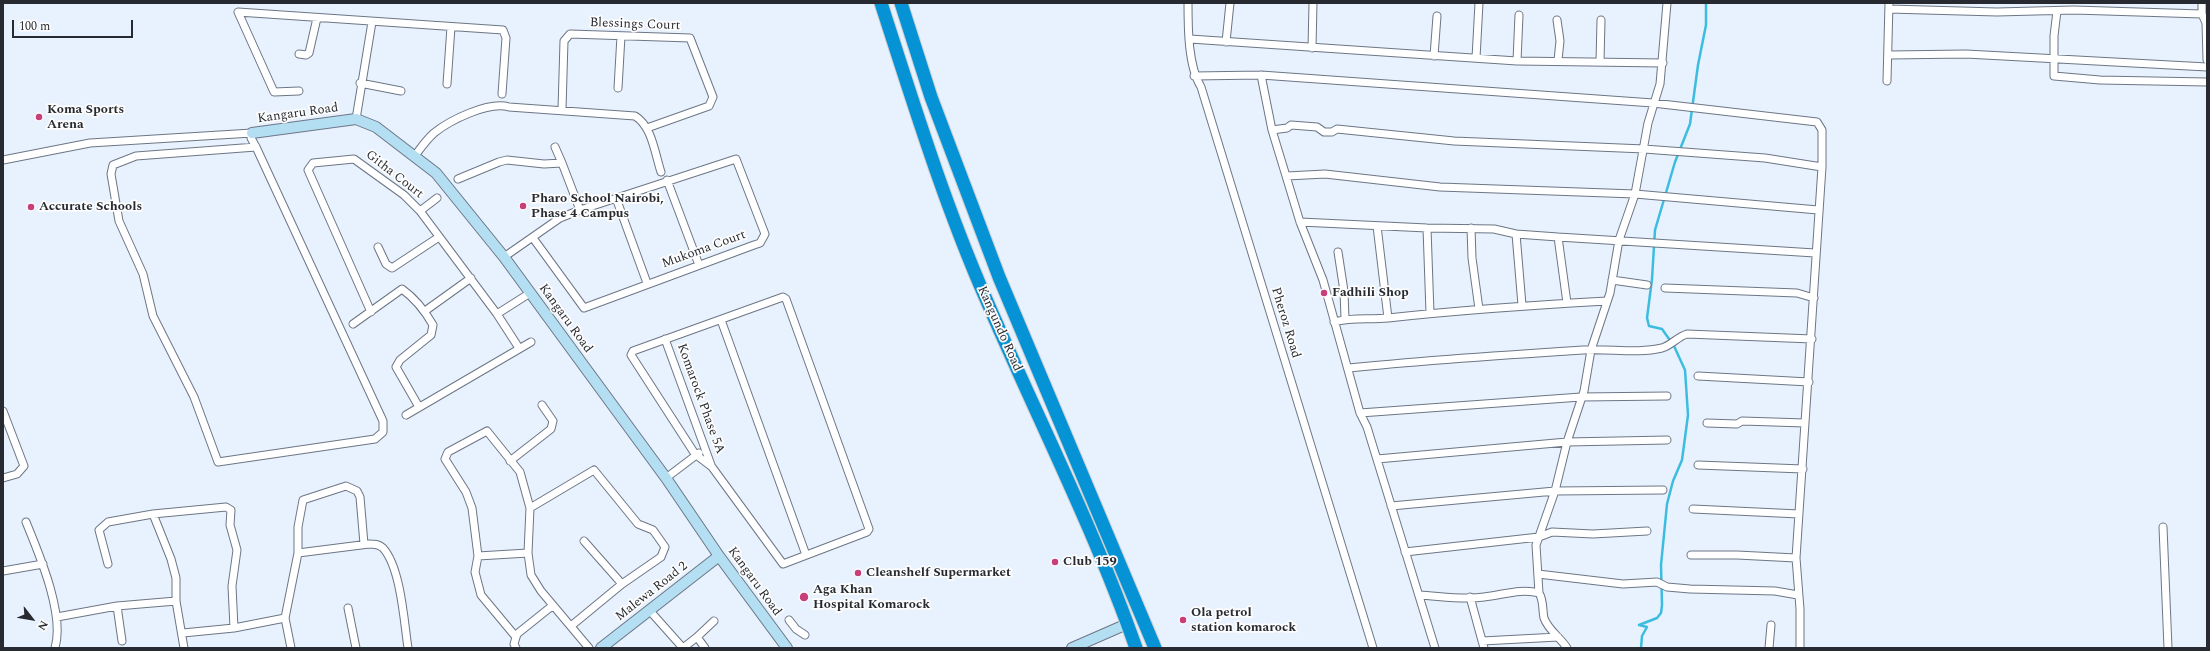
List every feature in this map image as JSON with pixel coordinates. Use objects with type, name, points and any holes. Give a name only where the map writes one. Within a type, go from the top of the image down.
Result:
[{"type":"highway","name":"Kangundo Road","points":[[881,3],[942,188],[979,284],[1089,532],[1136,648]]},
{"type":"highway","name":"Kangundo Road","points":[[901,3],[931,97],[999,276],[1155,648]]},
{"type":"street","name":"Pheroz Road","points":[[1188,3],[1194,76],[1201,87],[1373,648]]},
{"type":"street","points":[[1226,42],[1230,3]]},
{"type":"street","points":[[1312,48],[1313,3]]},
{"type":"street","points":[[1476,58],[1479,3]]},
{"type":"street","points":[[1567,648],[1544,618],[1543,599],[1539,593],[1536,545],[1555,491],[1581,397],[1591,350],[1607,301],[1619,240],[1635,194],[1653,104],[1660,84],[1664,63],[1667,3]]},
{"type":"street","points":[[2088,3],[2088,12]]},
{"type":"street","points":[[2202,3],[2202,14],[2206,23],[2207,60]]},
{"type":"street","points":[[1887,81],[1889,55],[1889,6],[1997,12],[2057,11],[2202,14]]},
{"type":"street","points":[[1889,55],[1966,54],[2015,58],[2054,58],[2080,61],[2207,68],[2206,82],[2100,80],[2054,76],[2054,58],[2057,11]]},
{"type":"street","points":[[299,91],[274,92],[238,12],[503,30],[506,38],[502,94]]},
{"type":"street","points":[[1517,61],[1519,15]]},
{"type":"street","points":[[1434,56],[1437,16]]},
{"type":"street","points":[[299,54],[306,55],[309,53],[317,18]]},
{"type":"street","points":[[1557,20],[1560,42],[1558,60]]},
{"type":"street","points":[[1600,62],[1601,20]]},
{"type":"street","points":[[356,119],[360,83],[372,22]]},
{"type":"street","points":[[448,84],[451,27]]},
{"type":"street","name":"Blessings Court","points":[[562,110],[564,41],[570,34],[690,38],[713,98],[708,106],[647,128]]},
{"type":"street","points":[[618,88],[621,36]]},
{"type":"street","points":[[1190,39],[1517,61],[1558,60],[1664,63]]},
{"type":"street","points":[[1261,75],[1272,130],[1300,222],[1323,280],[1334,322],[1349,368],[1360,413],[1367,427],[1435,648]]},
{"type":"street","points":[[1194,76],[1220,78],[1261,75],[1302,80],[1350,82],[1653,104],[1817,122],[1822,130],[1822,167],[1815,253],[1812,339],[1796,558],[1800,609],[1800,648]]},
{"type":"street","points":[[360,83],[401,91]]},
{"type":"street","points":[[414,157],[424,144],[442,127],[491,106],[500,104],[509,107],[635,116],[641,120],[647,128],[661,172]]},
{"type":"street","name":"Kangaru Road","points":[[252,133],[356,119],[376,127],[436,173],[504,257],[666,478],[719,556],[787,648]]},
{"type":"street","points":[[1272,130],[1287,128],[1291,125],[1317,127],[1324,132],[1332,132],[1337,129],[1454,141],[1644,149],[1766,158],[1822,167]]},
{"type":"street","points":[[3,160],[90,143],[252,133],[252,138],[256,148],[384,427],[380,436],[375,439],[220,463],[216,460],[194,397],[153,316],[143,274],[119,220],[111,169],[113,165],[136,156],[256,148]]},
{"type":"street","points":[[555,146],[580,210]]},
{"type":"street","name":"Mukoma Court","points":[[533,238],[584,308],[647,283],[754,245],[763,239],[765,234],[762,225],[736,158],[667,180]]},
{"type":"street","name":"Githa Court","points":[[371,312],[308,170],[313,162],[354,159],[404,195],[420,211],[471,278],[498,314],[519,348]]},
{"type":"street","points":[[458,179],[507,160],[544,164],[562,163]]},
{"type":"street","points":[[1287,176],[1325,174],[1440,187],[1635,194],[1818,210]]},
{"type":"street","points":[[504,257],[560,218],[667,180],[699,265]]},
{"type":"street","points":[[420,211],[437,198]]},
{"type":"street","points":[[616,198],[647,283]]},
{"type":"street","points":[[1300,222],[1427,228],[1494,229],[1516,234],[1650,243],[1663,242],[1815,253]]},
{"type":"street","points":[[1377,226],[1388,318]]},
{"type":"street","points":[[1427,228],[1430,313]]},
{"type":"street","points":[[1471,228],[1472,258],[1479,308]]},
{"type":"street","points":[[1516,234],[1522,305]]},
{"type":"street","points":[[1558,236],[1558,249],[1567,303]]},
{"type":"street","points":[[378,247],[386,264],[392,268],[439,237]]},
{"type":"street","points":[[1338,252],[1344,291],[1344,319]]},
{"type":"street","points":[[425,311],[471,278]]},
{"type":"street","points":[[1612,280],[1647,285]]},
{"type":"street","points":[[1664,288],[1797,293],[1814,298]]},
{"type":"street","points":[[353,324],[402,289],[412,296],[425,311],[433,325],[432,335],[400,360],[396,367],[418,407]]},
{"type":"street","points":[[498,314],[530,293]]},
{"type":"street","points":[[785,298],[869,529],[867,532],[782,564],[712,467],[695,454],[632,357],[633,351],[721,320],[785,298]]},
{"type":"street","points":[[1334,322],[1344,319],[1388,318],[1479,308],[1607,301]]},
{"type":"street","points":[[721,320],[806,555]]},
{"type":"street","points":[[1349,368],[1427,360],[1591,350],[1655,349],[1672,342],[1677,337],[1687,334],[1812,339]]},
{"type":"street","name":"Komarock Phase 5A","points":[[665,339],[712,467]]},
{"type":"street","points":[[406,415],[519,348],[532,342]]},
{"type":"street","points":[[1698,376],[1809,382]]},
{"type":"street","points":[[1360,413],[1581,397],[1667,396]]},
{"type":"street","points":[[510,461],[551,430],[553,421],[542,405]]},
{"type":"street","points":[[3,411],[24,466],[17,474],[3,478]]},
{"type":"street","points":[[1707,423],[1737,424],[1742,421],[1805,423]]},
{"type":"street","points":[[516,637],[481,596],[475,572],[478,556],[472,508],[466,492],[447,464],[446,455],[487,430],[520,472],[524,480],[530,508],[528,553],[531,575],[552,606],[589,648]]},
{"type":"street","points":[[1377,459],[1568,442],[1667,440]]},
{"type":"street","points":[[666,478],[695,454],[705,451]]},
{"type":"street","points":[[1698,465],[1803,469]]},
{"type":"street","points":[[530,508],[588,472],[594,470],[638,524],[653,530],[665,547],[661,557],[622,584],[571,626]]},
{"type":"street","points":[[291,648],[285,618],[298,553],[298,527],[303,500],[346,486],[357,491],[360,497],[364,544]]},
{"type":"street","points":[[1391,506],[1555,491],[1663,490]]},
{"type":"street","points":[[108,564],[99,530],[108,522],[153,514],[224,506],[231,510],[230,525],[237,550],[232,586],[234,628]]},
{"type":"street","points":[[1692,509],[1799,514]]},
{"type":"street","points":[[153,514],[171,559],[176,578],[176,601],[183,633],[184,648]]},
{"type":"street","points":[[26,522],[43,564],[57,617],[55,648]]},
{"type":"street","points":[[2163,526],[2168,648]]},
{"type":"street","points":[[1405,552],[1539,537],[1552,532],[1593,534],[1647,532]]},
{"type":"street","points":[[584,541],[622,584]]},
{"type":"street","points":[[298,553],[364,544],[377,544],[383,548],[397,578],[402,602],[408,648]]},
{"type":"street","points":[[478,556],[528,553]]},
{"type":"street","points":[[1691,555],[1737,555],[1796,558]]},
{"type":"street","name":"Malewa Road 2","points":[[601,648],[719,556]]},
{"type":"street","points":[[3,571],[43,564]]},
{"type":"street","points":[[1538,574],[1623,584],[1657,582],[1667,587],[1718,591],[1775,591],[1798,595]]},
{"type":"street","points":[[1419,595],[1485,597],[1498,593],[1512,594],[1517,591],[1539,593]]},
{"type":"street","points":[[1470,597],[1483,645],[1558,637]]},
{"type":"street","points":[[57,617],[117,606],[176,601]]},
{"type":"street","points":[[117,606],[122,641]]},
{"type":"street","points":[[516,648],[514,644],[516,637],[552,606]]},
{"type":"street","points":[[348,608],[356,648]]},
{"type":"street","points":[[650,611],[683,648],[714,621]]},
{"type":"street","points":[[183,633],[234,628],[285,618]]},
{"type":"street","points":[[789,620],[796,629],[805,635]]},
{"type":"street","points":[[1072,648],[1127,624]]},
{"type":"street","points":[[1769,648],[1771,625]]},
{"type":"street","points":[[697,636],[705,648]]},
{"type":"waterway","points":[[1641,648],[1642,636],[1647,627],[1639,625],[1657,618],[1661,613],[1661,565],[1667,504],[1673,481],[1682,460],[1688,415],[1685,370],[1674,346],[1662,329],[1649,326],[1647,318],[1652,279],[1655,230],[1675,162],[1690,124],[1698,65],[1706,25],[1706,3]]},
{"type":"place","name":"Koma Sports Arena","points":[[39,117]]},
{"type":"place","name":"Pharo School Nairobi, Phase 4 Campus","points":[[523,206]]},
{"type":"place","name":"Accurate Schools","points":[[31,207]]},
{"type":"place","name":"Fadhili Shop","points":[[1324,293]]},
{"type":"place","name":"Club 159","points":[[1055,562]]},
{"type":"place","name":"Cleanshelf Supermarket","points":[[858,573]]},
{"type":"place","name":"Aga Khan Hospital Komarock","points":[[804,597]]},
{"type":"place","name":"Ola petrol station komarock","points":[[1183,620]]}]
